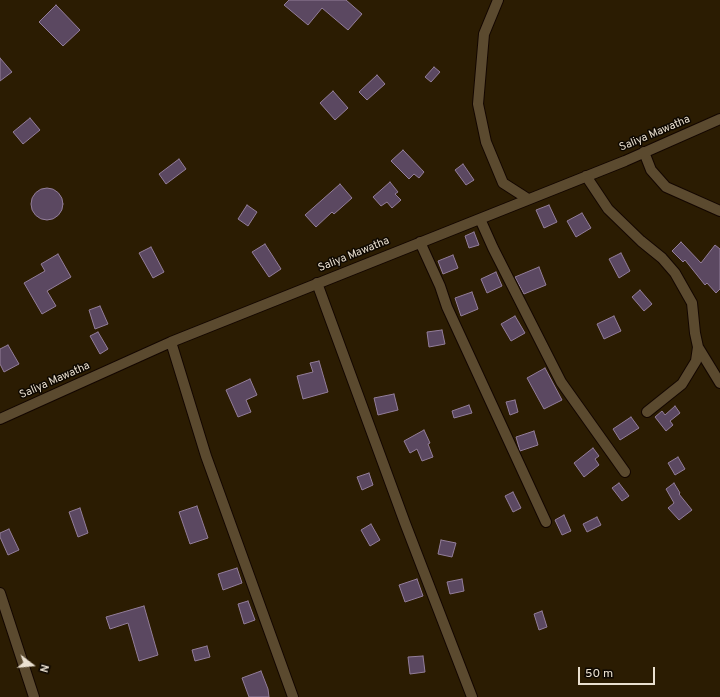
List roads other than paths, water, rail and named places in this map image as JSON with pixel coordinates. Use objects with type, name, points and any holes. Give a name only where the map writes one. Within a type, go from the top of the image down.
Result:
[{"type":"street","points":[[498,0],[484,34],[478,104],[486,142],[503,183],[528,199]]},
{"type":"street","name":"Saliya Mawatha","points":[[0,419],[170,342],[586,176],[720,119]]},
{"type":"street","points":[[644,152],[651,170],[666,187],[720,211]]},
{"type":"street","points":[[586,176],[608,209],[641,241],[662,258],[675,273],[692,303],[698,347],[720,383]]},
{"type":"street","points":[[480,218],[493,248],[561,382],[625,472]]},
{"type":"street","points":[[420,242],[440,286],[447,307],[546,522]]},
{"type":"street","points":[[317,283],[405,523],[472,697]]},
{"type":"street","points":[[170,342],[206,456],[293,697]]},
{"type":"street","points":[[647,412],[682,384],[696,361],[698,347]]},
{"type":"street","points":[[0,592],[34,697]]}]
